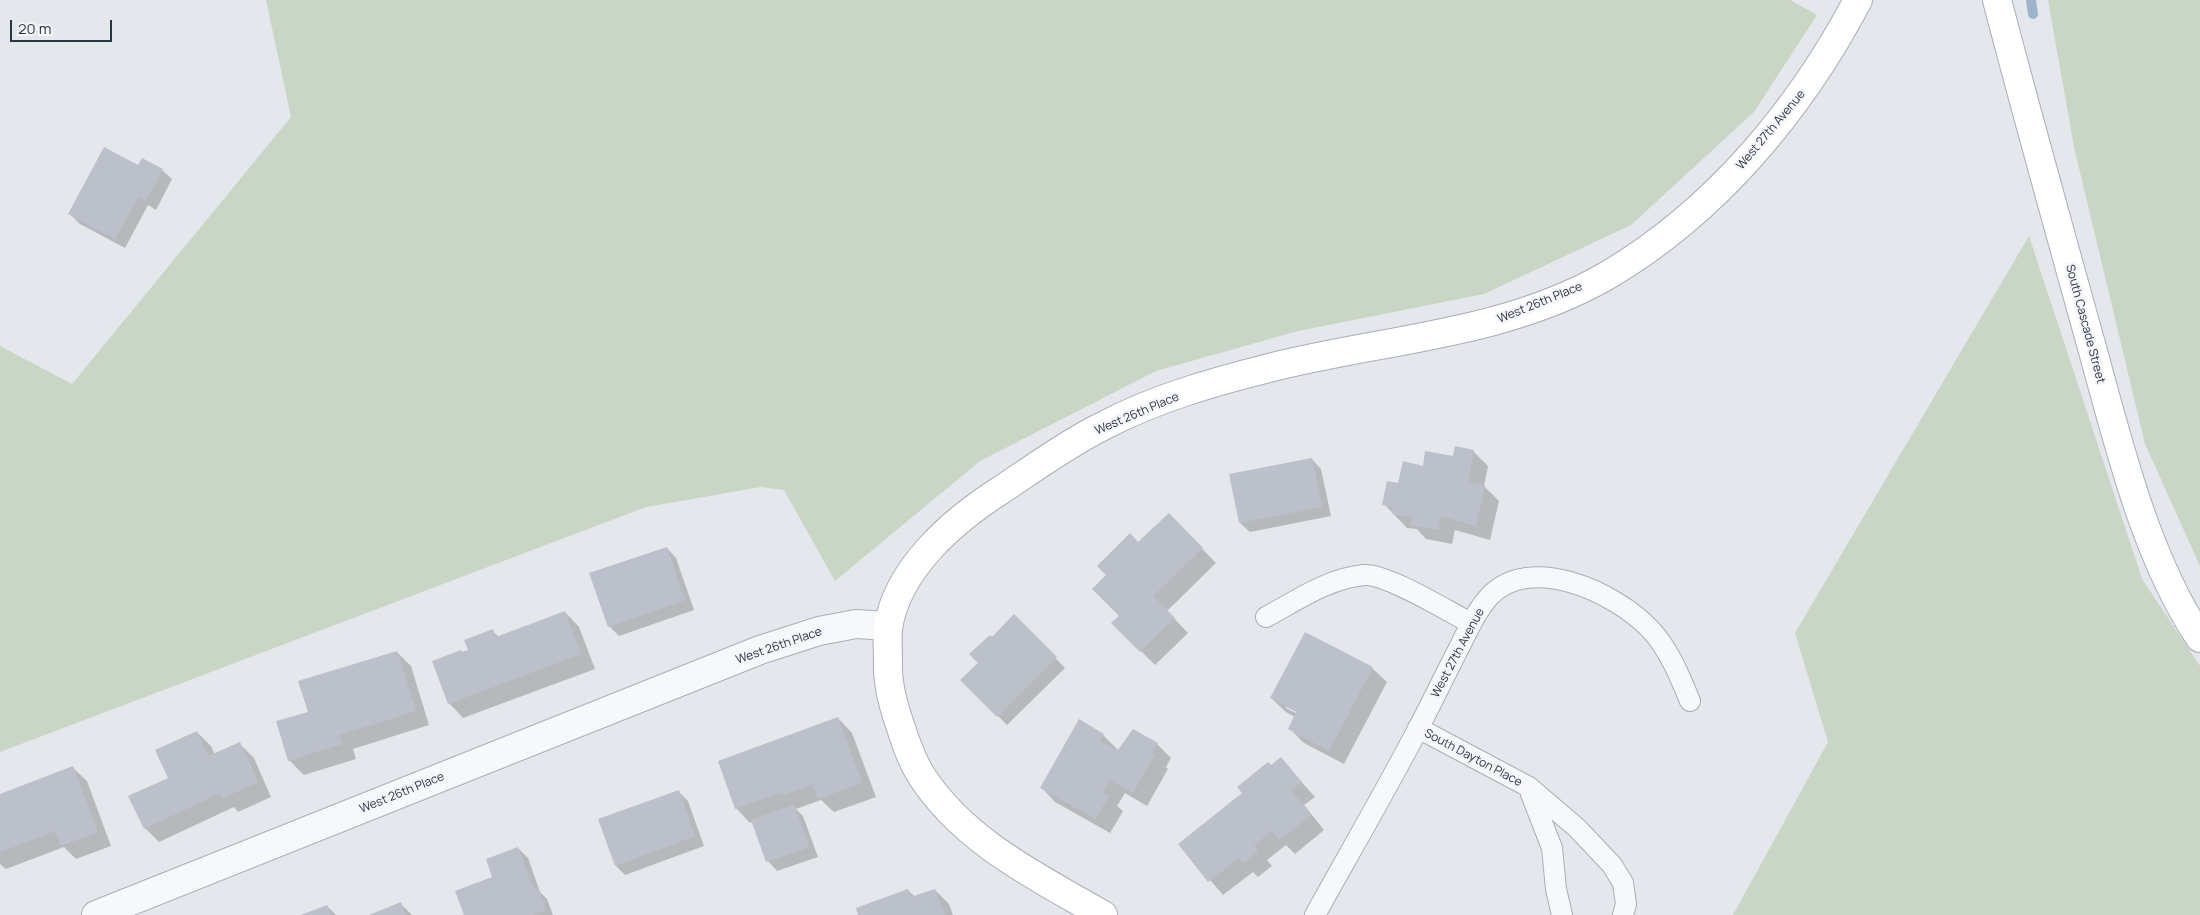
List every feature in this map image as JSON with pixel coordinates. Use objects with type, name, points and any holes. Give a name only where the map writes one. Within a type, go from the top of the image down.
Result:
[{"type":"main road","name":"West 27th Avenue","points":[[1659,241],[1736,173],[1765,140],[1806,88],[1838,38],[1858,0]]},
{"type":"main road","name":"South Cascade Street","points":[[1997,0],[2104,392],[2141,512],[2163,571],[2200,638]]},
{"type":"main road","name":"West 26th Place","points":[[888,626],[904,581],[947,530],[978,505],[1104,426],[1164,400],[1268,368],[1496,322],[1549,303],[1607,275],[1659,241]]},
{"type":"main road","points":[[888,626],[887,671],[894,708],[910,752],[920,773],[929,786],[948,810],[973,833],[1024,869],[1103,915]]},
{"type":"street","name":"West 26th Place","points":[[96,915],[760,650],[820,631],[856,624],[888,626]]},
{"type":"lane","points":[[1266,617],[1336,580],[1365,574],[1381,578],[1471,623]]},
{"type":"lane","name":"West 27th Avenue","points":[[1315,915],[1418,728],[1471,623],[1488,597],[1505,584],[1530,579],[1557,579],[1586,586],[1617,602],[1651,629],[1674,665],[1690,701]]},
{"type":"lane","name":"South Dayton Place","points":[[1418,728],[1528,787],[1577,828],[1612,865],[1623,883],[1626,904],[1623,915]]},
{"type":"lane","name":"South Dayton Place","points":[[1528,787],[1542,818],[1552,848],[1556,889],[1562,915]]},
{"type":"green space","points":[[266,0],[1790,0],[1817,15],[1754,112],[1631,225],[1484,294],[1298,331],[1156,371],[980,461],[835,581],[784,490],[761,487],[646,507],[0,752],[0,346],[72,384],[291,117]]},
{"type":"green space","points":[[2048,0],[2200,0],[2200,566],[2145,444],[2074,147]]},
{"type":"green space","points":[[2029,236],[2142,579],[2200,666],[2200,915],[1733,915],[1828,742],[1795,633]]},
{"type":"building","points":[[104,147],[138,165],[142,158],[163,169],[146,201],[138,197],[115,239],[68,214]]},
{"type":"building","points":[[1455,446],[1474,450],[1468,482],[1485,485],[1476,526],[1441,516],[1438,530],[1410,525],[1412,517],[1392,514],[1393,507],[1382,505],[1387,481],[1398,483],[1403,461],[1423,466],[1425,451],[1453,456]]},
{"type":"building","points":[[1312,458],[1322,507],[1239,523],[1229,474]]},
{"type":"building","points":[[1169,513],[1203,548],[1153,596],[1175,618],[1140,652],[1111,623],[1119,616],[1092,589],[1106,575],[1097,566],[1130,533],[1138,542]]},
{"type":"building","points":[[667,547],[685,600],[608,627],[589,573]]},
{"type":"building","points":[[565,611],[581,654],[448,704],[432,661],[461,650],[462,652],[468,650],[464,640],[493,629],[496,637]]},
{"type":"building","points":[[1014,614],[1057,657],[997,717],[960,680],[978,663],[969,654],[990,635],[992,637]]},
{"type":"building","points":[[1305,632],[1373,667],[1329,751],[1288,729],[1296,712],[1270,698]]},
{"type":"building","points":[[397,651],[416,711],[339,735],[342,744],[288,761],[276,721],[308,712],[298,681]]},
{"type":"building","points":[[838,717],[862,783],[818,799],[813,784],[783,795],[783,792],[735,809],[718,761]]},
{"type":"building","points":[[1079,719],[1104,734],[1100,741],[1118,750],[1133,729],[1158,743],[1152,753],[1155,754],[1133,793],[1110,780],[1103,792],[1109,796],[1095,819],[1040,788]]},
{"type":"building","points":[[197,731],[208,756],[240,742],[258,782],[223,798],[220,793],[144,829],[128,796],[168,778],[155,750]]},
{"type":"building","points":[[1281,757],[1302,782],[1291,790],[1311,815],[1280,840],[1272,831],[1254,845],[1258,851],[1243,863],[1239,858],[1208,882],[1178,844],[1242,793],[1237,787],[1268,762],[1271,765]]},
{"type":"building","points":[[73,766],[98,832],[61,846],[55,831],[0,852],[0,794]]},
{"type":"building","points":[[679,790],[695,836],[615,866],[598,819]]},
{"type":"building","points":[[794,805],[809,847],[766,862],[751,820]]},
{"type":"building","points":[[518,847],[534,889],[538,888],[546,910],[533,915],[464,915],[455,891],[492,877],[486,859]]},
{"type":"building","points":[[908,889],[911,897],[935,889],[945,915],[858,915],[856,908]]},
{"type":"building","points":[[401,902],[406,915],[369,915]]},
{"type":"building","points":[[327,905],[331,915],[301,915]]},
{"type":"waterway","points":[[2031,0],[2033,14]]}]
